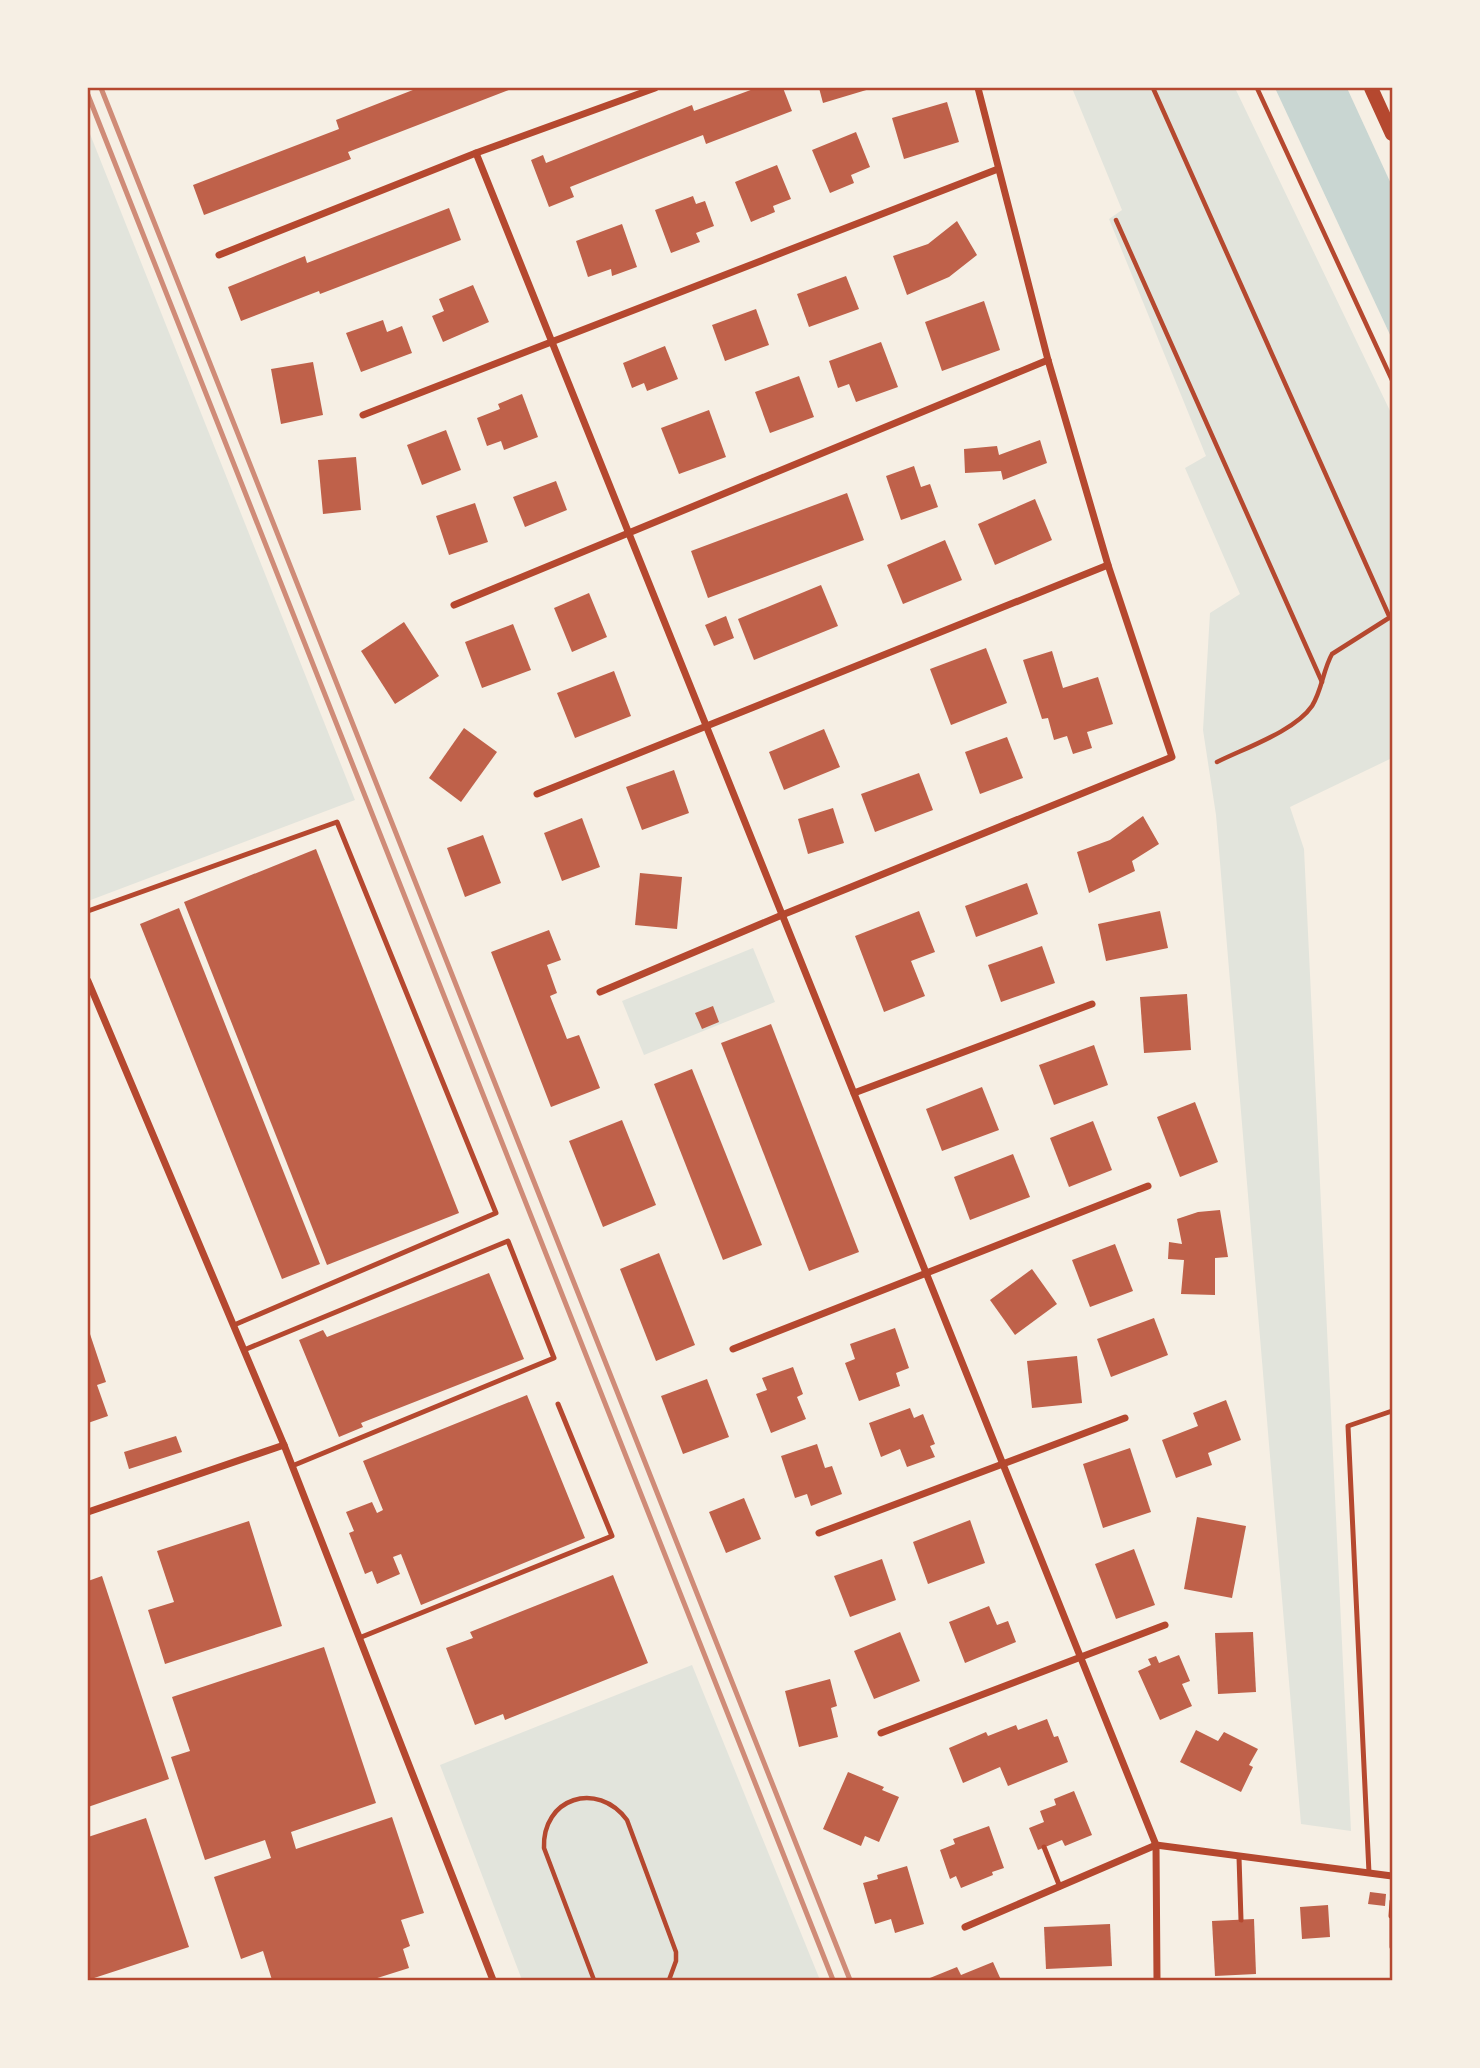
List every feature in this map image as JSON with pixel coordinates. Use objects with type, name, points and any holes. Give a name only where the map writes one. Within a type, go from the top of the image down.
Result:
[{"type":"main road","points":[[1371,88],[1392,134]]},
{"type":"street","points":[[219,255],[475,152],[655,88]]},
{"type":"street","points":[[600,992],[1172,757],[1108,565],[1048,360],[978,88]]},
{"type":"street","points":[[475,152],[1156,1845],[1157,1980]]},
{"type":"street","points":[[363,415],[998,169]]},
{"type":"street","points":[[454,605],[1048,360]]},
{"type":"street","points":[[537,794],[1108,565]]},
{"type":"street","points":[[88,981],[284,1445],[492,1980]]},
{"type":"street","points":[[854,1093],[1092,1004]]},
{"type":"street","points":[[733,1349],[1148,1186]]},
{"type":"street","points":[[819,1533],[1125,1418]]},
{"type":"street","points":[[88,1513],[284,1445]]},
{"type":"street","points":[[881,1733],[1165,1625]]},
{"type":"street","points":[[965,1927],[1156,1845],[1392,1876]]},
{"type":"lane","points":[[88,911],[337,822],[496,1213],[234,1325]]},
{"type":"lane","points":[[244,1350],[508,1241],[554,1358],[292,1466]]},
{"type":"lane","points":[[359,1638],[611,1536],[558,1404]]},
{"type":"lane","points":[[1369,1873],[1348,1426],[1392,1411]]},
{"type":"lane","points":[[1044,1847],[1060,1887]]},
{"type":"lane","points":[[1240,1857],[1241,1920]]},
{"type":"lane","points":[[1392,1901],[1392,1947]]},
{"type":"path","points":[[1153,88],[1391,617],[1332,654],[1311,706],[1300,721],[1217,762]]},
{"type":"path","points":[[1257,88],[1392,380]]},
{"type":"path","points":[[1116,220],[1322,682]]},
{"type":"path","points":[[594,1980],[544,1848],[550,1819],[565,1804],[584,1798],[604,1800],[627,1820],[677,1952],[669,1980]]},
{"type":"shaded area","points":[[1072,88],[1235,88],[1392,415],[1392,758],[1290,807],[1304,849],[1351,1831],[1301,1824],[1216,815],[1203,730],[1210,613],[1240,594],[1185,468],[1206,456],[1109,219],[1122,210]]},
{"type":"shaded area","points":[[1275,88],[1347,88],[1392,186],[1392,339]]},
{"type":"shaded area","points":[[88,129],[355,800],[88,901]]},
{"type":"shaded area","points":[[753,948],[775,1002],[644,1055],[622,1001]]},
{"type":"shaded area","points":[[692,1665],[820,1980],[522,1980],[440,1765]]},
{"type":"building","points":[[418,88],[514,88],[348,152],[351,159],[204,215],[193,185],[339,129],[336,120]]},
{"type":"building","points":[[756,88],[783,88],[792,111],[706,144],[703,135],[570,187],[574,197],[549,207],[531,160],[543,155],[546,163],[692,105],[694,111]]},
{"type":"building","points":[[819,88],[873,88],[823,103]]},
{"type":"building","points":[[947,102],[959,142],[904,159],[892,118]]},
{"type":"building","points":[[856,132],[870,167],[851,175],[854,183],[830,193],[812,150]]},
{"type":"building","points":[[777,165],[791,199],[773,206],[775,212],[751,222],[735,182]]},
{"type":"building","points":[[693,196],[696,204],[705,201],[714,226],[696,233],[700,242],[671,253],[655,210]]},
{"type":"building","points":[[449,208],[461,240],[241,321],[228,287],[305,256],[307,263]]},
{"type":"building","points":[[957,221],[977,255],[949,277],[907,295],[893,256],[928,244]]},
{"type":"building","points":[[622,224],[637,267],[612,276],[611,269],[588,277],[576,241]]},
{"type":"building","points":[[846,276],[859,309],[809,327],[797,294]]},
{"type":"building","points":[[473,285],[489,322],[443,342],[432,316],[444,311],[439,299]]},
{"type":"building","points":[[984,301],[1000,350],[942,371],[925,322]]},
{"type":"building","points":[[756,309],[769,345],[725,361],[712,325]]},
{"type":"building","points":[[383,320],[387,332],[402,326],[412,353],[361,372],[346,333]]},
{"type":"building","points":[[881,342],[898,387],[856,402],[849,384],[838,388],[829,361]]},
{"type":"building","points":[[665,346],[678,379],[647,391],[644,383],[632,388],[623,363]]},
{"type":"building","points":[[313,362],[323,415],[281,424],[271,369]]},
{"type":"building","points":[[799,376],[814,417],[770,433],[755,392]]},
{"type":"building","points":[[522,394],[538,437],[504,450],[501,441],[487,446],[477,418],[500,409],[498,404]]},
{"type":"building","points":[[709,410],[726,457],[679,474],[661,428]]},
{"type":"building","points":[[446,430],[461,470],[422,485],[407,445]]},
{"type":"building","points":[[1040,440],[1047,463],[1003,480],[1001,471],[965,473],[964,449],[997,446],[999,455]]},
{"type":"building","points":[[356,457],[361,510],[323,514],[318,460]]},
{"type":"building","points":[[914,466],[921,487],[930,484],[938,507],[901,520],[886,476]]},
{"type":"building","points":[[556,481],[567,510],[525,527],[513,497]]},
{"type":"building","points":[[847,493],[864,540],[708,598],[691,551]]},
{"type":"building","points":[[1035,499],[1052,540],[995,565],[978,524]]},
{"type":"building","points":[[475,503],[488,542],[449,555],[436,516]]},
{"type":"building","points":[[945,540],[962,580],[903,604],[887,565]]},
{"type":"building","points":[[821,585],[838,626],[754,660],[738,619]]},
{"type":"building","points":[[589,593],[607,637],[572,652],[554,608]]},
{"type":"building","points":[[726,616],[734,638],[714,646],[705,625]]},
{"type":"building","points":[[404,622],[439,676],[395,704],[361,651]]},
{"type":"building","points":[[513,624],[531,670],[482,688],[465,642]]},
{"type":"building","points":[[986,648],[1007,703],[951,725],[930,669]]},
{"type":"building","points":[[1052,651],[1063,688],[1098,677],[1113,724],[1087,732],[1092,748],[1073,754],[1067,736],[1054,740],[1048,718],[1042,719],[1023,660]]},
{"type":"building","points":[[614,671],[631,716],[575,738],[557,693]]},
{"type":"building","points":[[464,728],[497,752],[461,802],[429,778]]},
{"type":"building","points":[[824,729],[840,767],[784,790],[769,752]]},
{"type":"building","points":[[1007,737],[1023,778],[980,794],[965,752]]},
{"type":"building","points":[[674,770],[689,813],[642,830],[626,787]]},
{"type":"building","points":[[919,773],[933,810],[875,832],[861,794]]},
{"type":"building","points":[[833,808],[844,843],[808,854],[798,819]]},
{"type":"building","points":[[1143,816],[1159,844],[1132,861],[1135,871],[1089,893],[1077,852],[1110,840]]},
{"type":"building","points":[[582,818],[600,867],[562,881],[544,833]]},
{"type":"building","points":[[483,835],[501,883],[465,897],[447,848]]},
{"type":"building","points":[[316,849],[459,1213],[327,1265],[184,902]]},
{"type":"building","points":[[640,873],[682,877],[677,929],[635,925]]},
{"type":"building","points":[[1027,883],[1038,914],[976,937],[965,906]]},
{"type":"building","points":[[179,908],[320,1264],[282,1279],[140,924]]},
{"type":"building","points":[[919,911],[935,952],[911,961],[925,996],[884,1012],[855,936]]},
{"type":"building","points":[[1160,911],[1168,948],[1106,961],[1098,924]]},
{"type":"building","points":[[549,930],[561,960],[547,965],[557,993],[550,996],[567,1039],[579,1035],[600,1088],[551,1107],[491,952]]},
{"type":"building","points":[[1042,946],[1055,983],[1001,1002],[988,965]]},
{"type":"building","points":[[1187,994],[1191,1050],[1144,1053],[1140,997]]},
{"type":"building","points":[[713,1006],[719,1022],[702,1029],[695,1013]]},
{"type":"building","points":[[771,1024],[859,1252],[809,1271],[721,1043]]},
{"type":"building","points":[[1094,1045],[1108,1085],[1054,1105],[1039,1065]]},
{"type":"building","points":[[692,1069],[762,1245],[723,1260],[654,1084]]},
{"type":"building","points":[[982,1087],[999,1130],[942,1151],[926,1109]]},
{"type":"building","points":[[1195,1102],[1218,1162],[1180,1177],[1157,1117]]},
{"type":"building","points":[[622,1120],[656,1205],[603,1227],[569,1141]]},
{"type":"building","points":[[1093,1121],[1112,1170],[1069,1187],[1050,1138]]},
{"type":"building","points":[[1013,1154],[1030,1197],[970,1220],[954,1177]]},
{"type":"building","points":[[1220,1210],[1228,1257],[1215,1258],[1215,1295],[1181,1294],[1184,1260],[1168,1259],[1169,1242],[1182,1244],[1177,1219],[1198,1212]]},
{"type":"building","points":[[1115,1244],[1133,1291],[1090,1307],[1072,1260]]},
{"type":"building","points":[[659,1253],[695,1345],[656,1361],[620,1269]]},
{"type":"building","points":[[1032,1269],[1057,1304],[1015,1335],[990,1300]]},
{"type":"building","points":[[489,1273],[524,1359],[361,1423],[363,1427],[339,1437],[299,1340],[323,1330],[327,1337]]},
{"type":"building","points":[[1154,1318],[1168,1355],[1111,1377],[1097,1339]]},
{"type":"building","points":[[88,1328],[106,1382],[97,1385],[108,1416],[88,1423]]},
{"type":"building","points":[[895,1328],[909,1368],[896,1373],[900,1386],[859,1401],[845,1363],[855,1359],[850,1344]]},
{"type":"building","points":[[1077,1356],[1082,1403],[1032,1408],[1027,1361]]},
{"type":"building","points":[[793,1367],[803,1394],[797,1397],[806,1419],[771,1433],[756,1394],[767,1390],[762,1378]]},
{"type":"building","points":[[707,1379],[729,1437],[683,1454],[661,1396]]},
{"type":"building","points":[[527,1395],[585,1538],[421,1605],[401,1554],[393,1557],[400,1574],[377,1584],[372,1571],[365,1574],[349,1533],[354,1531],[346,1512],[372,1502],[377,1513],[383,1510],[363,1461]]},
{"type":"building","points":[[1226,1400],[1241,1440],[1208,1453],[1212,1465],[1176,1478],[1162,1440],[1198,1426],[1193,1413]]},
{"type":"building","points":[[910,1408],[914,1418],[923,1414],[935,1444],[930,1446],[935,1457],[907,1467],[900,1449],[881,1457],[869,1423]]},
{"type":"building","points":[[176,1436],[182,1452],[129,1469],[124,1452]]},
{"type":"building","points":[[817,1444],[825,1468],[832,1466],[842,1494],[811,1506],[807,1494],[795,1498],[781,1456]]},
{"type":"building","points":[[1130,1448],[1151,1512],[1103,1528],[1083,1464]]},
{"type":"building","points":[[744,1498],[761,1539],[726,1553],[709,1512]]},
{"type":"building","points":[[1197,1517],[1246,1526],[1232,1598],[1184,1589]]},
{"type":"building","points":[[970,1520],[985,1563],[928,1584],[913,1542]]},
{"type":"building","points":[[249,1521],[282,1626],[165,1664],[148,1610],[174,1602],[157,1551]]},
{"type":"building","points":[[1134,1549],[1155,1605],[1116,1619],[1095,1564]]},
{"type":"building","points":[[882,1559],[896,1600],[850,1617],[834,1576]]},
{"type":"building","points":[[613,1575],[648,1663],[505,1720],[503,1714],[475,1725],[446,1648],[473,1638],[470,1632]]},
{"type":"building","points":[[102,1576],[169,1779],[88,1807],[88,1581]]},
{"type":"building","points":[[989,1606],[997,1625],[1008,1621],[1016,1642],[965,1663],[949,1622]]},
{"type":"building","points":[[900,1632],[920,1681],[874,1699],[854,1651]]},
{"type":"building","points":[[1253,1632],[1256,1692],[1218,1694],[1215,1633]]},
{"type":"building","points":[[324,1647],[376,1803],[291,1832],[296,1849],[392,1817],[424,1913],[401,1920],[410,1946],[403,1949],[409,1968],[371,1980],[272,1980],[263,1951],[241,1959],[214,1877],[271,1858],[265,1840],[205,1860],[171,1757],[190,1751],[172,1697]]},
{"type":"building","points":[[1179,1655],[1190,1681],[1182,1684],[1192,1706],[1160,1720],[1138,1671],[1151,1665],[1148,1659],[1156,1656],[1159,1663]]},
{"type":"building","points":[[830,1679],[837,1706],[831,1708],[838,1737],[799,1747],[785,1691]]},
{"type":"building","points":[[1047,1719],[1054,1737],[1058,1736],[1068,1762],[1008,1786],[1000,1767],[963,1783],[949,1748],[986,1732],[988,1736],[1016,1725],[1018,1730]]},
{"type":"building","points":[[1196,1730],[1218,1741],[1224,1732],[1258,1749],[1249,1765],[1253,1767],[1241,1792],[1180,1762]]},
{"type":"building","points":[[848,1772],[884,1787],[882,1790],[899,1797],[879,1842],[865,1836],[861,1846],[823,1829]]},
{"type":"building","points":[[1074,1791],[1092,1835],[1065,1846],[1062,1840],[1038,1850],[1029,1828],[1044,1822],[1040,1811],[1056,1805],[1054,1799]]},
{"type":"building","points":[[146,1818],[189,1947],[88,1980],[88,1837]]},
{"type":"building","points":[[989,1826],[1004,1868],[961,1888],[956,1876],[950,1879],[940,1850],[955,1844],[953,1839]]},
{"type":"building","points":[[907,1866],[924,1924],[895,1933],[891,1919],[875,1924],[863,1883],[878,1879],[877,1875]]},
{"type":"building","points":[[1370,1892],[1386,1894],[1385,1906],[1368,1904]]},
{"type":"building","points":[[1328,1905],[1330,1937],[1302,1939],[1300,1907]]},
{"type":"building","points":[[1254,1919],[1256,1974],[1215,1976],[1212,1921]]},
{"type":"building","points":[[1110,1924],[1112,1966],[1046,1969],[1044,1927]]},
{"type":"building","points":[[993,1962],[1001,1980],[925,1980],[957,1967],[961,1975]]},
{"type":"railway","points":[[101,88],[850,1980]]},
{"type":"railway","points":[[88,95],[833,1980]]}]
